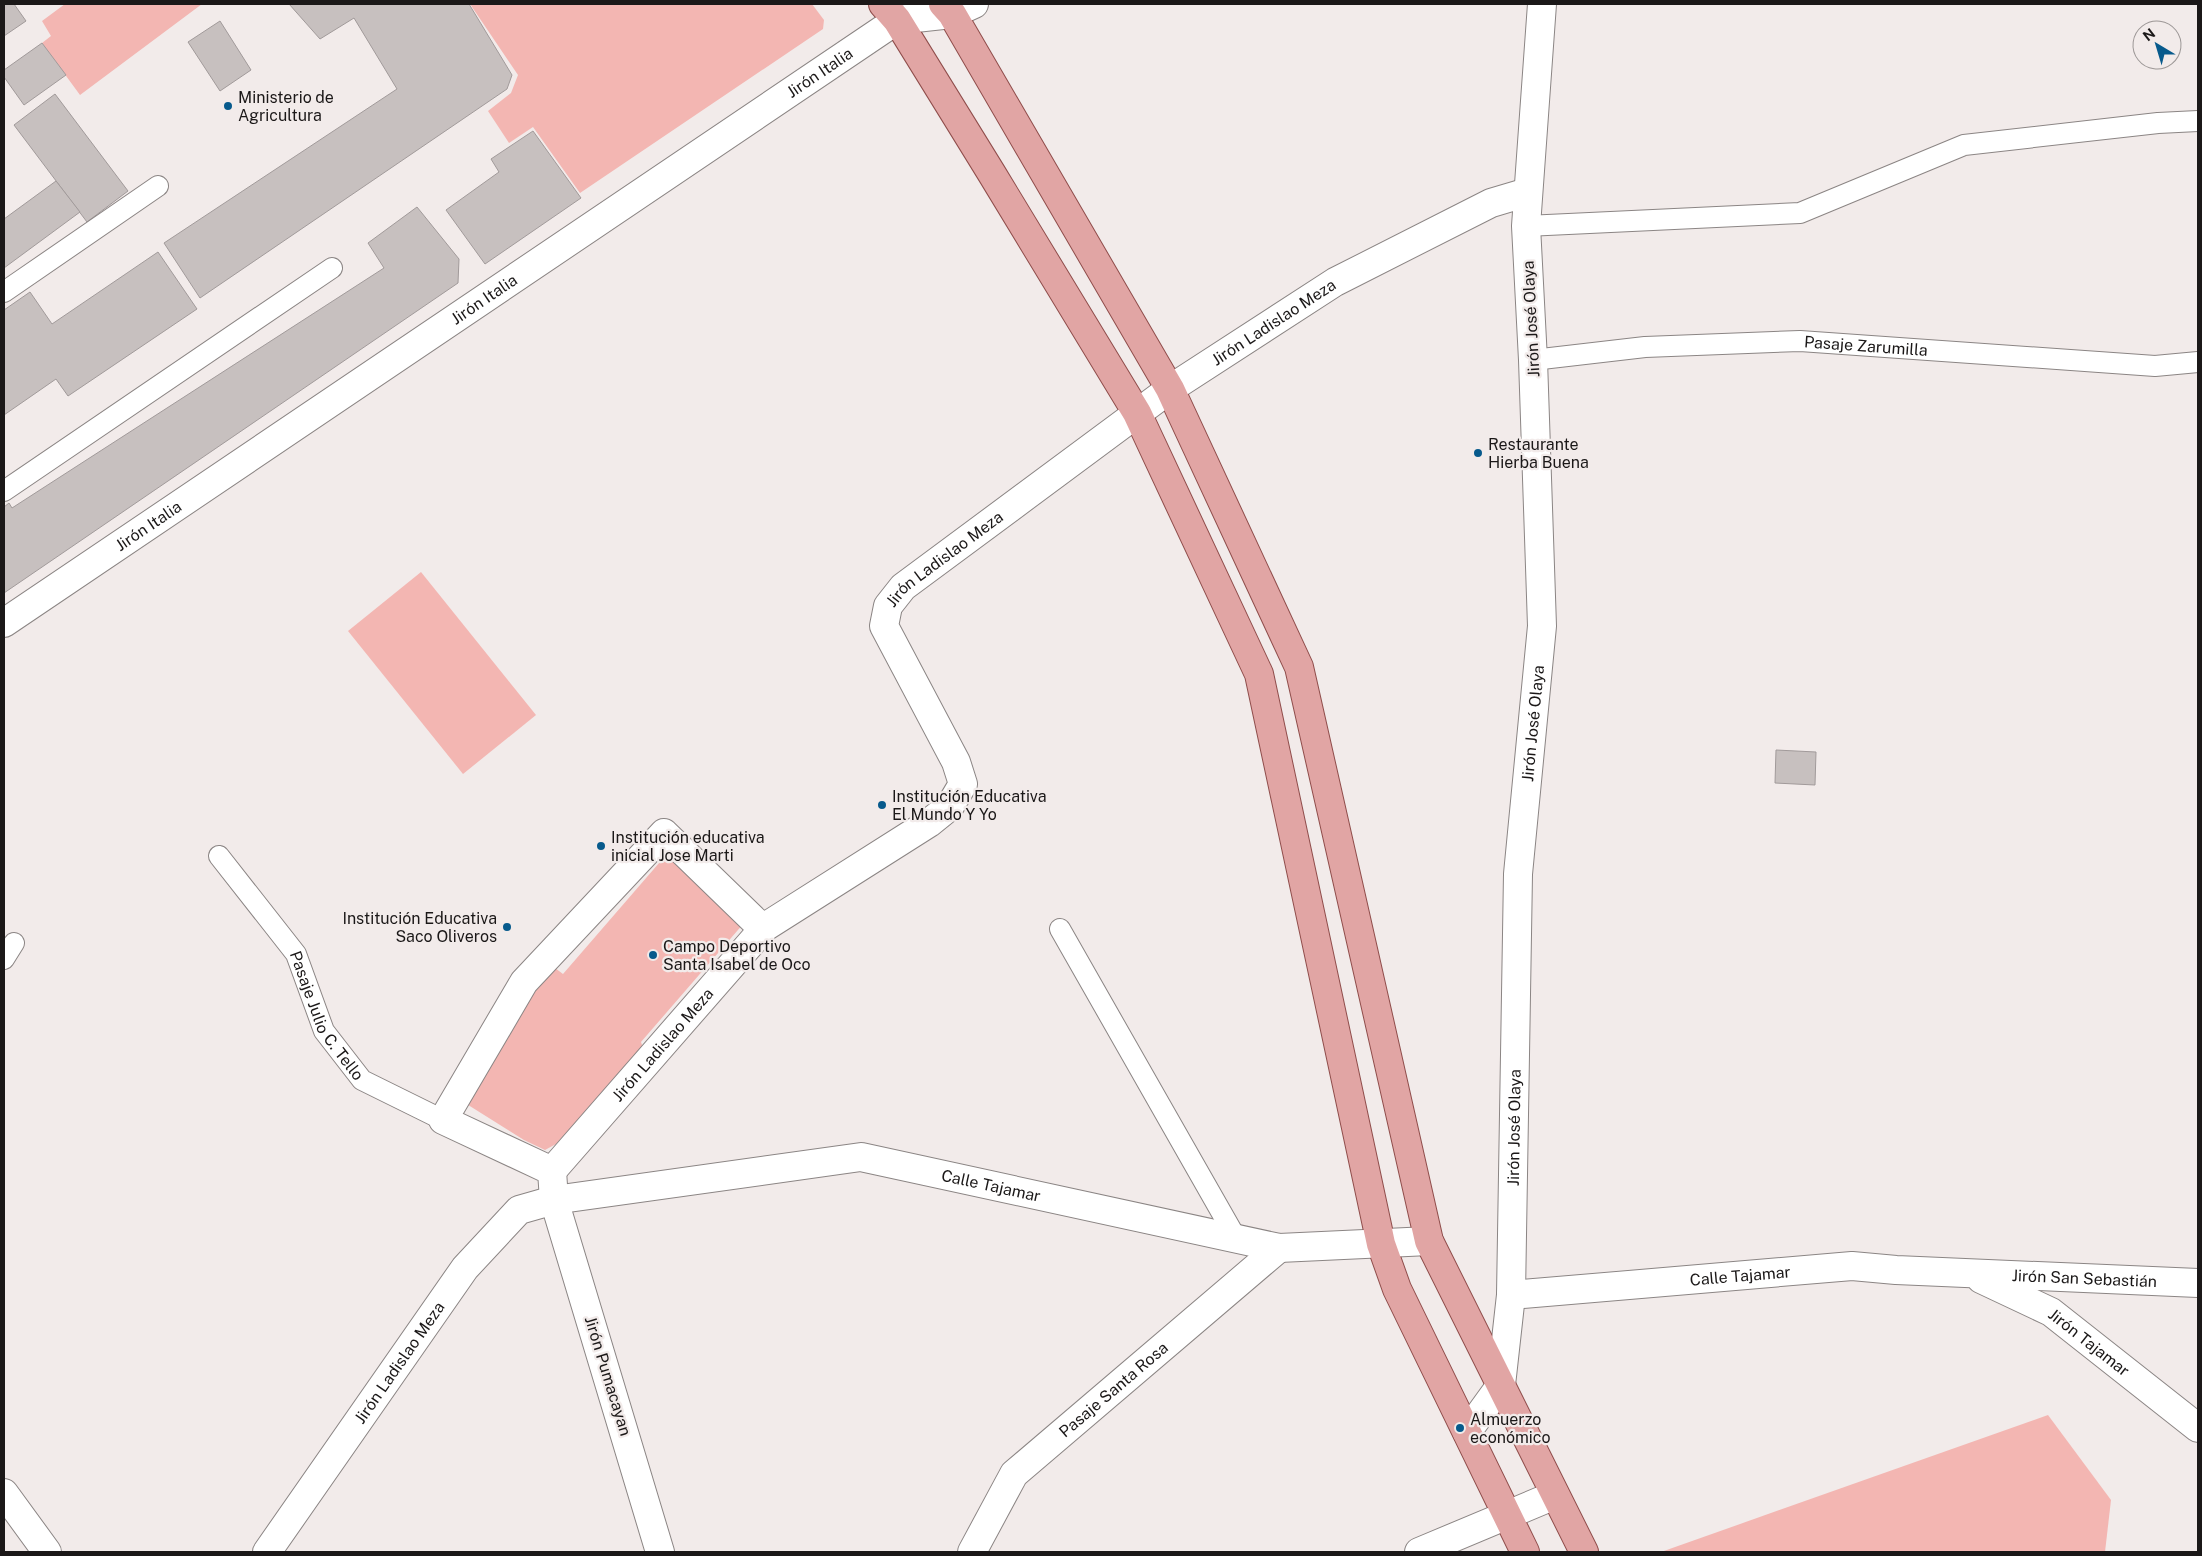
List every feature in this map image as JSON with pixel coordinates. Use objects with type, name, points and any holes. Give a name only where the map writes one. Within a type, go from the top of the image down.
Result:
[{"type":"main road","points":[[957,7],[1170,389],[1299,667],[1428,1241],[1502,1385],[1584,1552]]},
{"type":"main road","points":[[890,12],[992,174],[1137,413],[1258,674],[1381,1244],[1397,1289],[1525,1552]]},
{"type":"main road","points":[[1283,788],[1323,776]]},
{"type":"street","name":"Jirón José Olaya","points":[[1502,1385],[1511,1295],[1518,874],[1542,626],[1533,360],[1526,226],[1542,4]]},
{"type":"street","name":"Jirón Italia","points":[[4,623],[890,12],[957,7]]},
{"type":"street","name":"Jirón Ladislao Meza","points":[[552,1171],[764,929],[929,823],[950,806],[963,784],[956,762],[884,626],[888,606],[903,587],[1170,389],[1335,282],[1490,203],[1528,192]]},
{"type":"street","points":[[443,1120],[524,982],[664,833],[764,929]]},
{"type":"street","name":"Pasaje Julio C. Tello","points":[[443,1120],[552,1171]]},
{"type":"street","name":"Calle Tajamar","points":[[554,1200],[861,1157],[1279,1248],[1428,1241]]},
{"type":"street","points":[[552,1171],[554,1200]]},
{"type":"street","name":"Jirón Ladislao Meza","points":[[267,1552],[465,1268],[519,1210],[554,1200]]},
{"type":"street","name":"Jirón Pumacayan","points":[[554,1200],[660,1552]]},
{"type":"street","name":"Pasaje Santa Rosa","points":[[972,1552],[1014,1474],[1279,1248]]},
{"type":"street","name":"Calle Tajamar","points":[[1511,1295],[1852,1266],[1970,1274]]},
{"type":"street","name":"Jirón San Sebastián","points":[[1970,1274],[2198,1283]]},
{"type":"street","name":"Jirón Tajamar","points":[[1970,1274],[2051,1312],[2198,1428]]},
{"type":"street","points":[[1467,1432],[1502,1385]]},
{"type":"street","points":[[4,1493],[47,1552]]},
{"type":"street","points":[[1419,1552],[1555,1495]]},
{"type":"lane","points":[[1526,226],[1800,214],[1964,145],[2158,123],[2198,121]]},
{"type":"lane","points":[[4,292],[158,186]]},
{"type":"lane","points":[[4,491],[332,268]]},
{"type":"lane","name":"Pasaje Zarumilla","points":[[1533,360],[1645,347],[1800,341],[2155,366],[2198,362]]},
{"type":"lane","name":"Pasaje Julio C. Tello","points":[[218,856],[296,954],[324,1031],[362,1080],[443,1120]]},
{"type":"lane","points":[[1060,929],[1236,1238]]},
{"type":"shaded area","points":[[65,4],[202,4],[80,95],[42,43],[51,36],[42,21]]},
{"type":"shaded area","points":[[470,4],[812,4],[824,20],[823,29],[580,193],[533,127],[509,143],[488,111],[511,93],[518,75]]},
{"type":"shaded area","points":[[421,572],[536,715],[463,774],[348,631]]},
{"type":"shaded area","points":[[666,855],[744,923],[641,1042],[643,1048],[556,1144],[545,1150],[524,1140],[465,1103],[465,1094],[551,965],[563,974]]},
{"type":"shaded area","points":[[2048,1415],[2111,1500],[2105,1552],[1661,1552]]},
{"type":"building","points":[[4,4],[14,4],[26,21],[4,36]]},
{"type":"building","points":[[289,4],[469,4],[512,75],[507,89],[200,298],[164,243],[397,89],[354,18],[320,39]]},
{"type":"building","points":[[220,21],[251,70],[220,91],[188,42]]},
{"type":"building","points":[[42,43],[66,75],[24,105],[4,77],[4,70]]},
{"type":"building","points":[[55,94],[128,191],[87,222],[14,125]]},
{"type":"building","points":[[533,131],[581,198],[485,264],[446,210],[499,172],[491,159]]},
{"type":"building","points":[[56,181],[80,212],[4,268],[4,219]]},
{"type":"building","points":[[417,207],[459,259],[458,283],[4,593],[4,507],[9,503],[12,508],[384,268],[368,243]]},
{"type":"building","points":[[158,252],[197,309],[68,396],[56,379],[4,415],[4,310],[30,292],[52,324]]},
{"type":"building","points":[[1776,750],[1816,752],[1815,785],[1775,783]]},
{"type":"place","name":"Ministerio de Agricultura","points":[[228,106]]},
{"type":"place","name":"Restaurante Hierba Buena","points":[[1478,453]]},
{"type":"place","name":"Institución Educativa El Mundo Y Yo","points":[[882,805]]},
{"type":"place","name":"Institución educativa inicial Jose Marti","points":[[601,846]]},
{"type":"place","name":"Institución Educativa Saco Oliveros","points":[[507,927]]},
{"type":"place","name":"Campo Deportivo Santa Isabel de Oco","points":[[653,955]]},
{"type":"place","name":"Almuerzo económico","points":[[1460,1428]]}]
